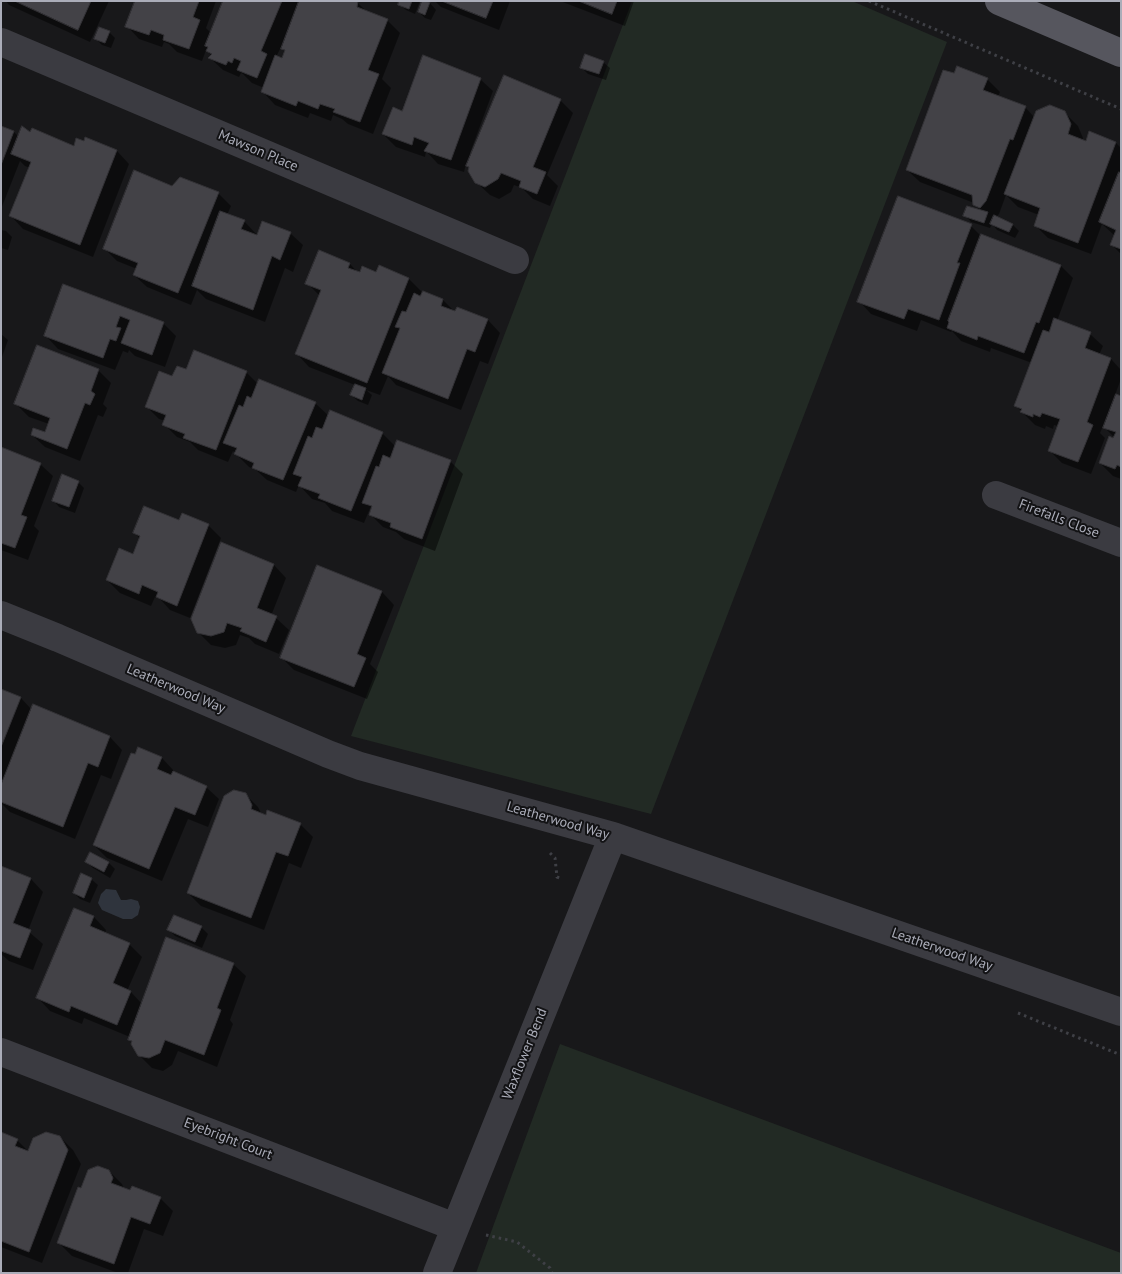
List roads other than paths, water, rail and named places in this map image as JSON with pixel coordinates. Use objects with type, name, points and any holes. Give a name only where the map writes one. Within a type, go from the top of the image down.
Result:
[{"type":"main road","points":[[999,1],[1121,53]]},
{"type":"street","name":"Mawson Place","points":[[1,42],[516,260]]},
{"type":"street","name":"Firefalls Close","points":[[996,495],[1121,543]]},
{"type":"street","name":"Leatherwood Way","points":[[1,615],[360,766],[613,836],[1121,1012]]},
{"type":"street","name":"Waxflower Bend","points":[[437,1273],[613,836]]},
{"type":"street","name":"Eyebright Court","points":[[1,1052],[455,1227]]}]
